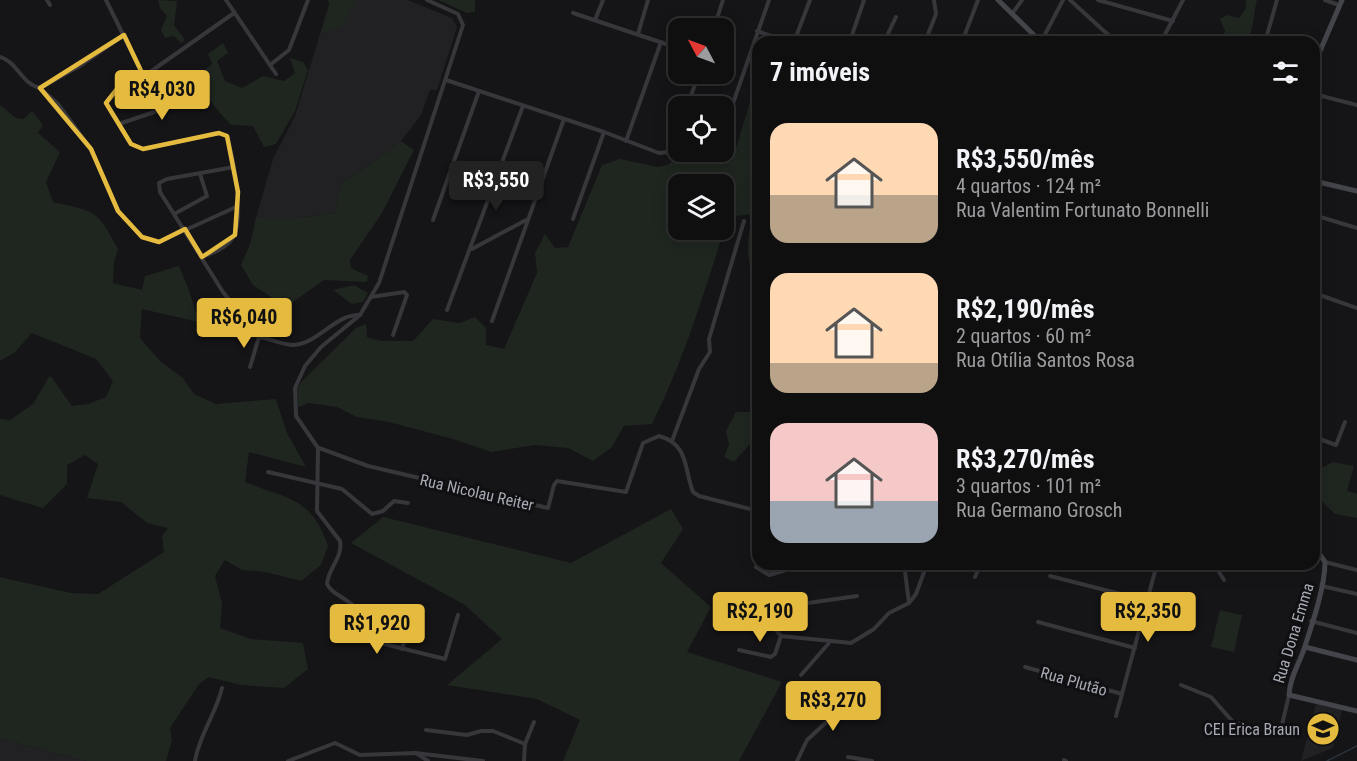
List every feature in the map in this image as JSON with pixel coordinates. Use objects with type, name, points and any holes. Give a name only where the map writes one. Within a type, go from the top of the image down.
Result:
[{"type":"street","points":[[47,0],[50,5]]},
{"type":"street","points":[[106,0],[143,75]]},
{"type":"street","points":[[226,0],[276,74]]},
{"type":"street","points":[[270,65],[289,50],[308,0]]},
{"type":"street","points":[[427,0],[458,14],[463,25],[446,80],[407,193],[383,272],[360,315],[313,357],[295,388],[296,416],[318,448],[320,484],[317,511],[320,518],[334,531],[341,545],[339,557],[327,578],[329,589],[349,600],[357,610],[361,620],[360,638],[445,659],[458,615]]},
{"type":"street","points":[[595,20],[603,0]]},
{"type":"street","points":[[638,34],[648,0]]},
{"type":"street","points":[[717,18],[723,0]]},
{"type":"street","points":[[757,36],[769,0]]},
{"type":"street","points":[[797,36],[810,0]]},
{"type":"street","points":[[852,36],[864,0]]},
{"type":"street","points":[[927,36],[936,14],[934,0]]},
{"type":"street","points":[[964,36],[978,0]]},
{"type":"street","points":[[998,0],[1035,36]]},
{"type":"street","points":[[1012,14],[1023,0]]},
{"type":"street","points":[[1044,36],[1063,0]]},
{"type":"street","points":[[1070,0],[1109,36]]},
{"type":"street","points":[[1098,0],[1173,21]]},
{"type":"street","points":[[1164,36],[1183,0]]},
{"type":"street","points":[[1267,36],[1277,0]]},
{"type":"street","points":[[1320,51],[1340,3],[1325,0]]},
{"type":"street","points":[[202,257],[218,251],[235,235],[235,167],[227,136],[223,133],[143,149],[131,144],[106,103],[109,96],[117,89],[143,75],[234,13]]},
{"type":"street","points":[[573,13],[668,44]]},
{"type":"street","points":[[887,36],[896,17]]},
{"type":"street","points":[[758,32],[770,36]]},
{"type":"street","points":[[40,88],[78,67],[124,35]]},
{"type":"street","points":[[626,141],[661,42]]},
{"type":"street","points":[[734,101],[752,49]]},
{"type":"street","points":[[0,57],[8,60],[25,81],[40,88],[58,104],[91,149],[118,211],[142,237],[150,242],[159,242],[236,207]]},
{"type":"street","points":[[446,80],[664,153],[668,150]]},
{"type":"street","points":[[433,220],[479,92]]},
{"type":"street","points":[[1320,96],[1357,105]]},
{"type":"street","points":[[119,124],[198,97]]},
{"type":"street","points":[[447,310],[524,106]]},
{"type":"street","points":[[492,321],[564,119]]},
{"type":"street","points":[[573,219],[604,132]]},
{"type":"street","points":[[235,167],[167,179],[159,183],[160,192],[176,213],[223,292],[260,337],[290,345],[298,344],[316,337],[348,316],[360,315]]},
{"type":"street","points":[[176,213],[207,196],[200,174]]},
{"type":"street","points":[[1320,182],[1357,191]]},
{"type":"street","points":[[1320,217],[1357,228]]},
{"type":"street","points":[[471,249],[527,219]]},
{"type":"street","points":[[744,221],[710,339],[710,352],[699,369],[672,441],[686,458],[693,492],[699,496],[752,509]]},
{"type":"street","points":[[371,297],[404,292],[407,295],[393,335]]},
{"type":"street","points":[[1320,295],[1357,308]]},
{"type":"street","points":[[250,367],[260,337]]},
{"type":"street","points":[[1320,439],[1336,445],[1344,422]]},
{"type":"street","name":"Rua Nicolau Reiter","points":[[318,448],[368,466],[548,508],[554,485],[558,480],[626,492],[643,443],[651,437],[659,436],[672,441]]},
{"type":"street","points":[[268,472],[342,489],[372,514],[383,511],[394,501],[408,503]]},
{"type":"street","points":[[1320,555],[1325,562],[1357,570]]},
{"type":"street","name":"Rua Dona Emma","points":[[1289,695],[1292,673],[1305,647],[1322,586],[1325,562]]},
{"type":"street","points":[[761,570],[770,575],[787,570]]},
{"type":"street","points":[[905,570],[909,603]]},
{"type":"street","points":[[781,636],[829,643],[859,640],[889,613],[909,603],[920,586],[925,570]]},
{"type":"street","points":[[975,578],[978,570]]},
{"type":"street","points":[[1116,716],[1156,570]]},
{"type":"street","points":[[1218,570],[1224,580]]},
{"type":"street","points":[[1050,576],[1148,601]]},
{"type":"street","points":[[1322,586],[1357,594]]},
{"type":"street","points":[[739,650],[771,657],[775,654],[781,636],[775,617],[779,610],[801,603],[857,596]]},
{"type":"street","points":[[402,649],[412,612]]},
{"type":"street","points":[[1311,621],[1357,633]]},
{"type":"street","points":[[1038,622],[1135,648]]},
{"type":"street","points":[[756,623],[776,626]]},
{"type":"street","points":[[801,675],[829,643]]},
{"type":"street","points":[[1305,647],[1357,660]]},
{"type":"street","name":"Rua Plutão","points":[[1026,667],[1122,694]]},
{"type":"street","points":[[1181,685],[1211,697],[1233,722],[1274,734],[1281,729],[1289,695],[1357,711]]},
{"type":"street","points":[[195,761],[197,748],[218,705],[222,688]]},
{"type":"street","points":[[797,761],[807,740],[856,695]]},
{"type":"street","points":[[524,761],[525,744],[534,722]]},
{"type":"street","points":[[426,730],[467,735],[481,730],[493,731],[525,744]]},
{"type":"street","points":[[288,761],[330,744],[339,744],[360,755],[415,753],[483,761]]},
{"type":"street","points":[[415,753],[428,761]]},
{"type":"street","points":[[359,761],[360,755]]},
{"type":"street","points":[[848,757],[872,761]]},
{"type":"highlighted area","points":[[124,35],[143,75],[117,89],[106,103],[131,144],[143,149],[219,133],[227,136],[238,192],[235,235],[202,257],[185,229],[159,242],[142,237],[118,211],[91,149],[40,88]]},
{"type":"shaded area","points":[[158,0],[177,1],[174,25],[185,40],[181,43],[174,36],[165,38],[161,30],[167,16],[160,8]]},
{"type":"shaded area","points":[[328,0],[356,0],[341,28],[320,34],[329,5]]},
{"type":"shaded area","points":[[356,0],[408,0],[452,18],[457,27],[437,90],[430,90],[421,115],[401,141],[367,167],[341,183],[336,213],[297,218],[256,218],[273,159],[295,116],[320,34],[340,28]]},
{"type":"shaded area","points":[[438,0],[475,0],[475,12],[467,13]]},
{"type":"shaded area","points":[[1246,0],[1257,0],[1249,36],[1223,36],[1225,31],[1220,19],[1227,15],[1239,18],[1246,8]]},
{"type":"shaded area","points":[[223,43],[228,53],[217,61],[225,81],[242,88],[263,76],[284,81],[295,73],[290,58],[303,62],[308,70],[295,111],[276,144],[264,147],[253,126],[231,125],[208,96],[201,74],[212,64],[208,54]]},
{"type":"shaded area","points":[[752,98],[752,214],[734,216],[734,174],[668,174],[668,240],[721,240],[685,348],[652,424],[624,426],[612,447],[593,461],[568,448],[535,445],[491,452],[389,422],[357,417],[337,407],[309,403],[298,407],[297,388],[303,380],[356,328],[366,324],[367,337],[381,341],[413,341],[433,319],[460,323],[475,317],[486,328],[486,345],[504,349],[537,273],[535,253],[545,234],[555,248],[568,247],[602,165],[620,159],[658,167],[671,162],[734,162],[734,154]]},
{"type":"shaded area","points":[[0,105],[16,118],[24,119],[32,111],[43,125],[38,133],[60,152],[46,182],[53,202],[87,210],[105,226],[118,249],[114,262],[113,283],[142,290],[145,276],[179,266],[199,322],[142,309],[140,338],[161,362],[183,378],[194,394],[216,404],[276,399],[287,433],[306,467],[249,452],[245,482],[286,497],[306,509],[314,517],[328,546],[321,565],[301,581],[266,572],[242,570],[225,560],[215,576],[222,603],[220,628],[251,639],[303,643],[308,669],[284,688],[241,685],[209,677],[199,684],[170,728],[172,740],[166,761],[87,761],[0,739],[0,577],[71,593],[98,594],[164,552],[162,536],[168,528],[147,523],[121,502],[87,498],[98,464],[85,455],[67,465],[67,484],[43,508],[0,495],[0,419],[10,420],[33,404],[50,375],[72,406],[88,404],[106,397],[113,381],[96,359],[32,333],[15,352],[0,361]]},
{"type":"shaded area","points":[[401,141],[414,150],[382,213],[350,260],[351,268],[368,276],[367,282],[324,280],[286,307],[253,285],[241,265],[250,244],[256,218],[297,218],[335,213],[341,183],[367,167]]},
{"type":"shaded area","points":[[752,221],[752,276],[748,255],[748,239]]},
{"type":"shaded area","points":[[354,285],[368,293],[363,302],[352,304],[333,290]]},
{"type":"shaded area","points":[[736,412],[752,412],[752,444],[734,462],[724,457],[729,445],[726,431]]},
{"type":"shaded area","points":[[1333,462],[1354,466],[1347,491],[1357,494],[1357,518],[1335,514],[1320,500],[1320,468]]},
{"type":"shaded area","points":[[671,509],[683,529],[661,563],[711,607],[687,652],[782,682],[739,761],[563,761],[580,720],[537,699],[447,685],[502,639],[465,605],[351,543],[383,517],[571,563]]},
{"type":"shaded area","points":[[1220,610],[1242,615],[1234,652],[1211,647]]},
{"type":"shaded area","name":"CEI Erica Braun","points":[[1316,704],[1342,710],[1333,748],[1301,761]]},
{"type":"shaded area","points":[[0,739],[87,761],[0,761]]},
{"type":"waterway","points":[[1327,761],[1357,746]]},
{"type":"place","name":"CEI Erica Braun","points":[[1323,729]]}]
